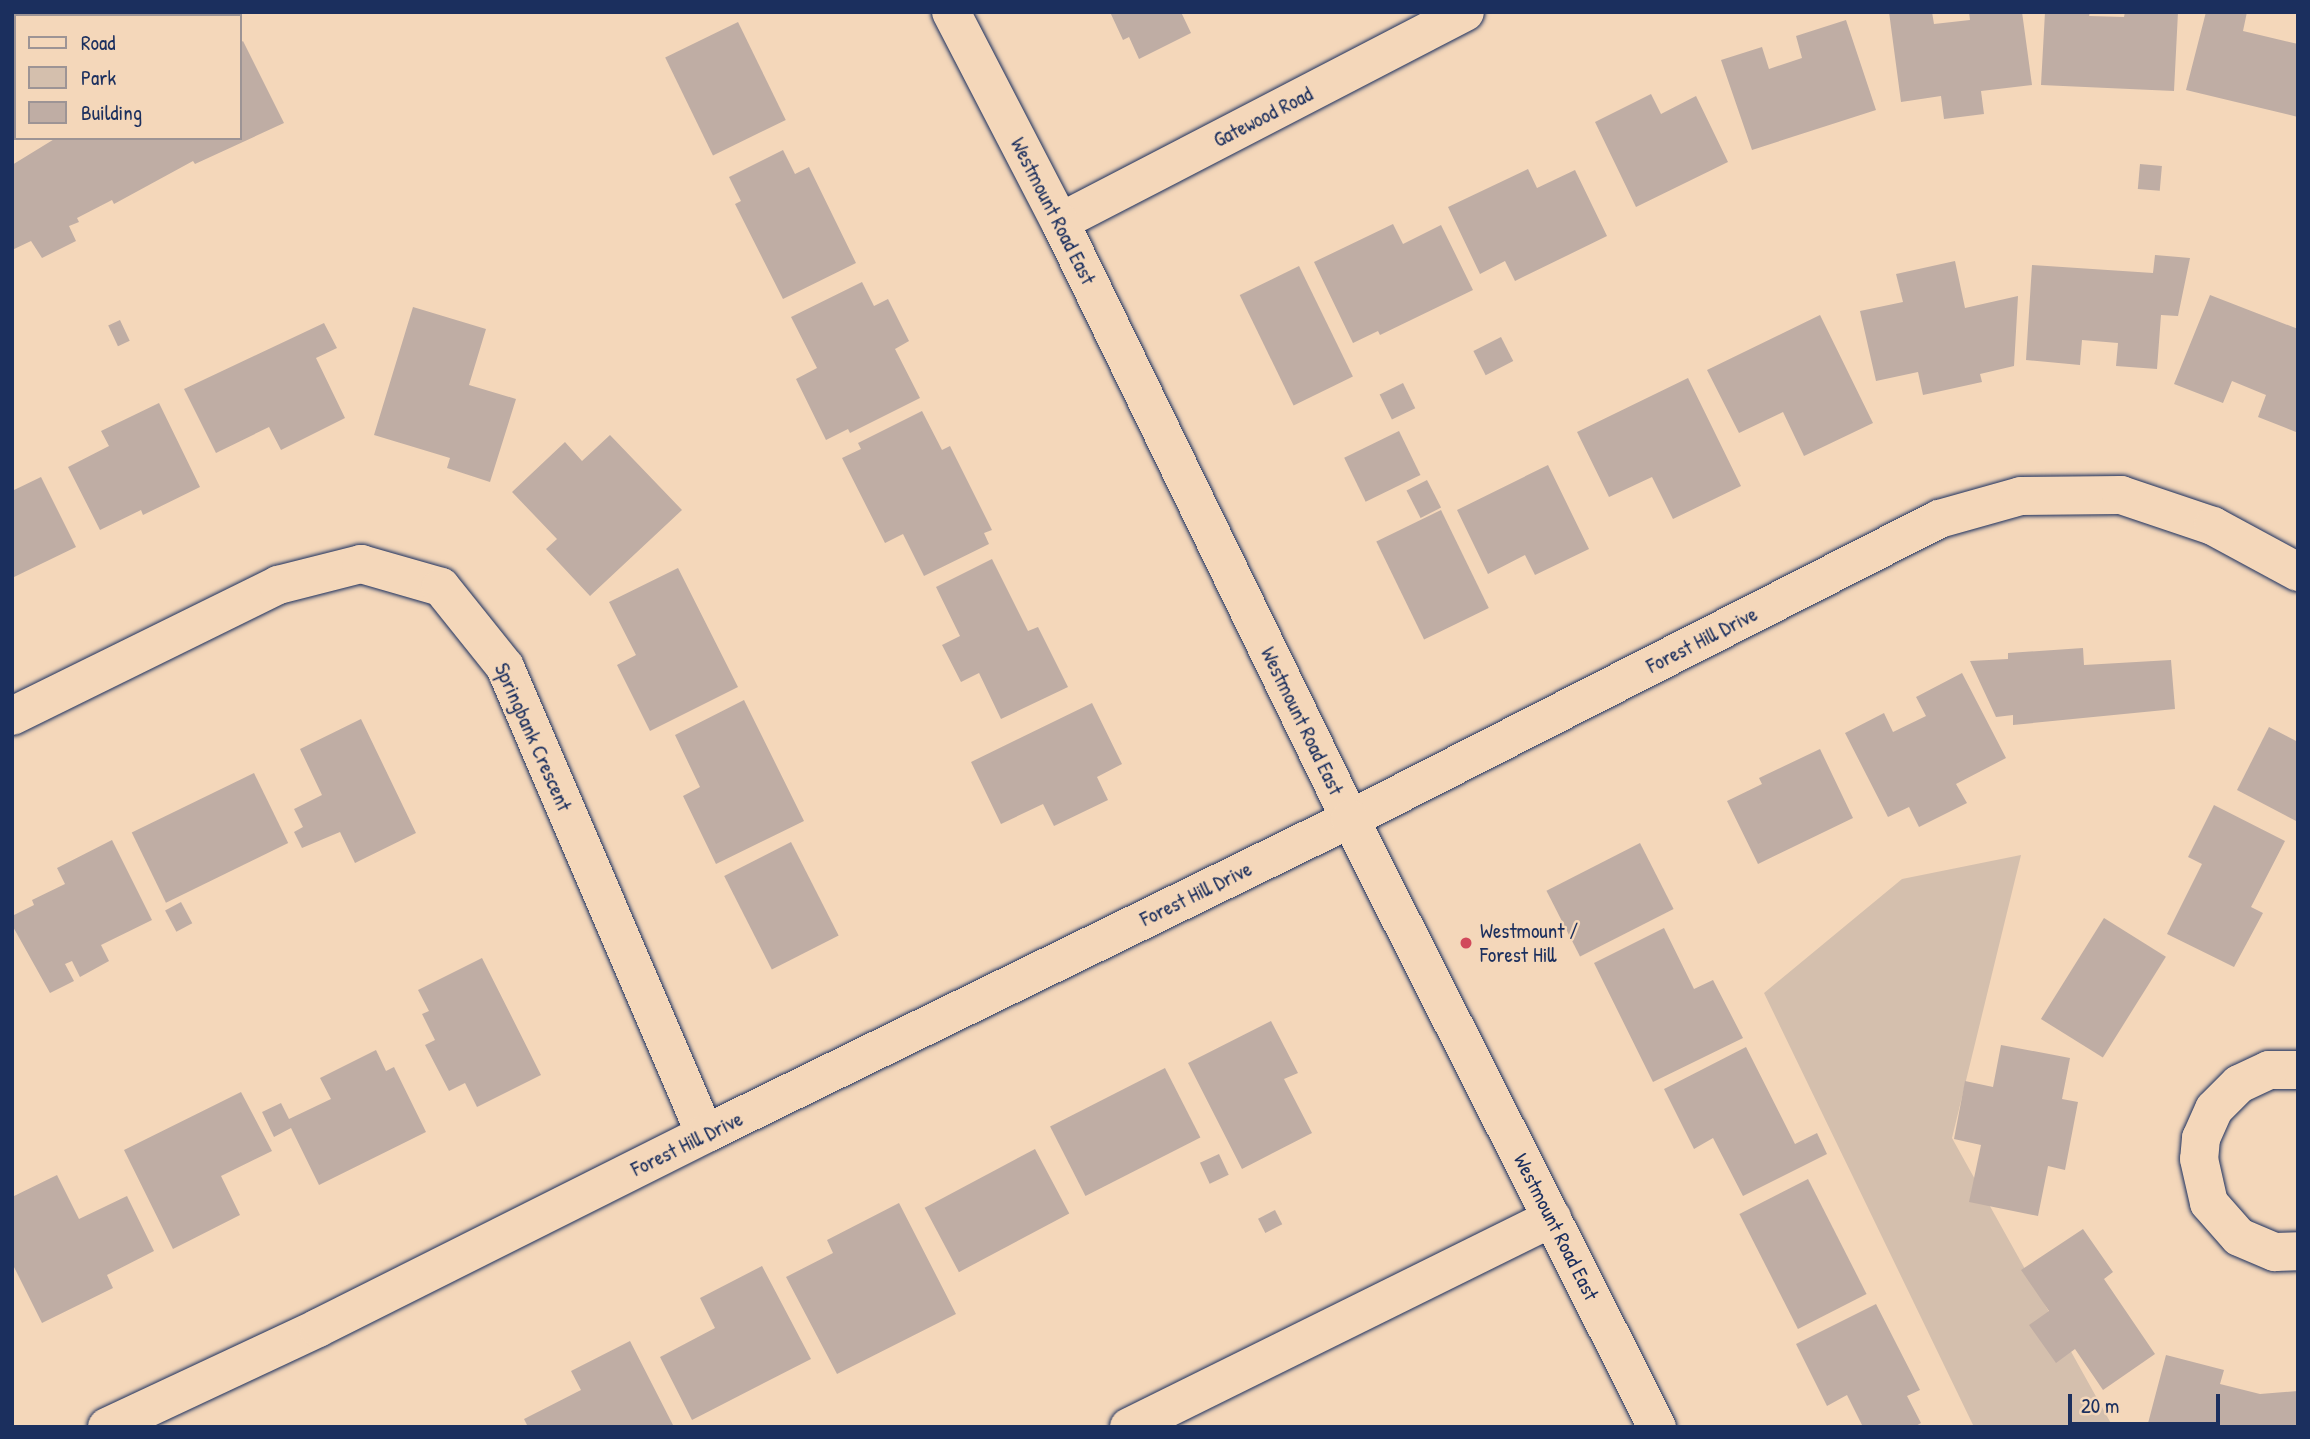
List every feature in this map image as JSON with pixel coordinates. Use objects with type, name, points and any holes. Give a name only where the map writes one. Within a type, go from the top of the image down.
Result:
[{"type":"street","name":"Westmount Road East","points":[[951,12],[1060,222],[1350,819],[1657,1427]]},
{"type":"street","name":"Gatewood Road","points":[[1060,222],[1465,12]]},
{"type":"street","name":"Forest Hill Drive","points":[[107,1427],[318,1328],[705,1134],[1350,819],[1939,519],[2021,496],[2121,495],[2213,526],[2298,572]]},
{"type":"street","name":"Springbank Crescent","points":[[12,716],[278,584],[361,564],[441,587],[505,667],[705,1134]]},
{"type":"street","points":[[2298,1070],[2269,1070],[2239,1084],[2214,1109],[2201,1138],[2199,1160],[2209,1203],[2239,1237],[2275,1252],[2298,1251]]},
{"type":"street","points":[[1129,1427],[1552,1219]]},
{"type":"green space","points":[[2021,855],[1952,1138],[2113,1427],[1974,1427],[1764,993],[1902,879]]},
{"type":"building","points":[[12,12],[51,12],[14,14],[12,32]]},
{"type":"building","points":[[1110,12],[1181,12],[1191,33],[1139,59],[1129,37],[1123,40]]},
{"type":"building","points":[[1889,12],[1932,12],[1934,24],[1970,20],[1969,12],[2022,12],[2032,85],[1981,91],[1984,114],[1944,119],[1941,96],[1901,102]]},
{"type":"building","points":[[2045,12],[2090,12],[2089,16],[2124,17],[2125,12],[2178,12],[2174,91],[2041,85]]},
{"type":"building","points":[[2206,12],[2247,12],[2243,31],[2298,44],[2298,117],[2186,90]]},
{"type":"building","points":[[1846,20],[1876,110],[1752,150],[1721,60],[1762,47],[1769,69],[1802,58],[1796,36]]},
{"type":"building","points":[[738,22],[786,120],[713,155],[665,58]]},
{"type":"building","points":[[242,42],[284,123],[195,164],[193,161],[114,204],[112,200],[77,218],[79,222],[69,226],[76,241],[42,258],[31,241],[12,250],[12,165],[53,140],[242,140]]},
{"type":"building","points":[[1651,94],[1661,114],[1696,96],[1728,162],[1636,207],[1595,122]]},
{"type":"building","points":[[783,150],[795,174],[809,167],[856,263],[783,299],[735,204],[741,201],[729,177]]},
{"type":"building","points":[[2140,164],[2162,166],[2160,191],[2138,189]]},
{"type":"building","points":[[1528,169],[1537,188],[1575,170],[1607,236],[1515,281],[1505,261],[1480,274],[1448,207]]},
{"type":"building","points":[[1393,224],[1403,244],[1441,225],[1473,290],[1380,335],[1378,331],[1353,343],[1314,262]]},
{"type":"building","points":[[2155,255],[2190,258],[2178,316],[2161,315],[2157,369],[2116,366],[2118,343],[2082,340],[2080,365],[2026,360],[2032,265],[2153,273]]},
{"type":"building","points":[[1955,261],[1965,308],[2018,296],[2014,366],[1980,374],[1982,382],[1923,395],[1918,372],[1876,381],[1860,311],[1903,302],[1896,274]]},
{"type":"building","points":[[1299,266],[1353,377],[1294,405],[1240,295]]},
{"type":"building","points":[[862,282],[874,306],[888,299],[909,341],[895,349],[920,398],[850,433],[848,429],[826,440],[796,379],[817,368],[791,317]]},
{"type":"building","points":[[2210,295],[2298,329],[2296,432],[2258,417],[2266,395],[2232,381],[2223,403],[2174,384]]},
{"type":"building","points":[[413,307],[486,329],[469,385],[516,399],[490,482],[447,468],[450,458],[374,435]]},
{"type":"building","points":[[1820,315],[1873,423],[1804,456],[1783,412],[1739,433],[1707,370]]},
{"type":"building","points":[[120,320],[130,341],[118,346],[108,325]]},
{"type":"building","points":[[324,323],[337,348],[316,358],[345,418],[281,450],[269,427],[216,453],[184,389]]},
{"type":"building","points":[[1501,337],[1513,361],[1486,375],[1473,351]]},
{"type":"building","points":[[1688,378],[1741,486],[1673,519],[1652,477],[1609,497],[1577,432]]},
{"type":"building","points":[[1403,383],[1415,408],[1392,420],[1380,394]]},
{"type":"building","points":[[159,403],[200,487],[143,515],[141,510],[100,530],[68,467],[109,446],[101,431]]},
{"type":"building","points":[[922,411],[942,450],[950,446],[992,530],[984,533],[989,544],[924,576],[903,534],[885,543],[842,458],[861,449],[858,443]]},
{"type":"building","points":[[1399,431],[1420,475],[1366,502],[1344,458]]},
{"type":"building","points":[[610,435],[682,510],[590,596],[546,549],[557,539],[512,492],[565,442],[582,461]]},
{"type":"building","points":[[1548,465],[1589,549],[1535,575],[1525,555],[1488,574],[1457,510]]},
{"type":"building","points":[[41,477],[76,547],[12,578],[12,491]]},
{"type":"building","points":[[1427,480],[1441,508],[1421,518],[1407,490]]},
{"type":"building","points":[[1441,510],[1489,608],[1424,640],[1376,542]]},
{"type":"building","points":[[992,559],[1028,631],[1038,627],[1068,687],[1001,719],[979,673],[961,682],[942,645],[960,636],[936,587]]},
{"type":"building","points":[[678,568],[738,687],[650,731],[617,665],[636,655],[609,602]]},
{"type":"building","points":[[2083,648],[2084,665],[2171,660],[2175,709],[2013,725],[2013,715],[1996,717],[1970,661],[2008,659],[2008,653]]},
{"type":"building","points":[[1962,673],[2006,758],[1956,784],[1967,803],[1919,827],[1909,807],[1888,817],[1845,733],[1884,713],[1893,732],[1926,716],[1916,697]]},
{"type":"building","points":[[744,700],[804,821],[716,864],[683,796],[700,787],[675,735]]},
{"type":"building","points":[[1092,703],[1122,764],[1097,777],[1108,800],[1054,826],[1043,804],[1001,824],[971,762]]},
{"type":"building","points":[[361,719],[416,833],[355,863],[340,832],[302,848],[294,832],[303,827],[294,809],[322,795],[300,749]]},
{"type":"building","points":[[2269,727],[2298,742],[2298,822],[2237,790]]},
{"type":"building","points":[[1820,749],[1853,818],[1758,864],[1727,801],[1762,784],[1759,778]]},
{"type":"building","points":[[254,773],[288,843],[166,903],[132,833]]},
{"type":"building","points":[[2214,805],[2285,841],[2251,907],[2263,913],[2234,967],[2167,934],[2202,864],[2188,857]]},
{"type":"building","points":[[112,840],[152,920],[101,945],[109,961],[80,977],[72,961],[65,964],[74,981],[50,993],[12,925],[12,916],[34,905],[32,900],[65,884],[57,868]]},
{"type":"building","points":[[791,842],[839,936],[772,970],[724,876]]},
{"type":"building","points":[[1640,843],[1674,909],[1580,957],[1546,891]]},
{"type":"building","points":[[181,902],[192,923],[176,932],[165,910]]},
{"type":"building","points":[[2104,918],[2166,957],[2103,1058],[2041,1019]]},
{"type":"building","points":[[1664,928],[1694,989],[1713,980],[1743,1038],[1653,1082],[1594,963]]},
{"type":"building","points":[[482,958],[541,1075],[477,1107],[465,1083],[449,1091],[425,1045],[435,1040],[422,1014],[429,1011],[418,990]]},
{"type":"building","points":[[1271,1021],[1298,1073],[1284,1079],[1312,1133],[1242,1169],[1188,1063]]},
{"type":"building","points":[[2001,1045],[2070,1058],[2062,1099],[2078,1102],[2065,1170],[2048,1166],[2038,1216],[1969,1202],[1981,1145],[1954,1139],[1965,1081],[1993,1087]]},
{"type":"building","points":[[1746,1047],[1795,1144],[1817,1133],[1827,1154],[1743,1196],[1713,1138],[1694,1149],[1664,1089]]},
{"type":"building","points":[[376,1050],[386,1071],[394,1067],[426,1132],[319,1185],[291,1128],[274,1137],[262,1112],[281,1103],[289,1119],[331,1099],[320,1078]]},
{"type":"building","points":[[1165,1068],[1200,1137],[1085,1196],[1050,1127]]},
{"type":"building","points":[[241,1092],[272,1151],[221,1176],[240,1215],[173,1249],[124,1150]]},
{"type":"building","points":[[1035,1149],[1069,1213],[959,1272],[925,1208]]},
{"type":"building","points":[[1219,1154],[1229,1175],[1210,1184],[1200,1163]]},
{"type":"building","points":[[57,1175],[79,1219],[127,1196],[154,1251],[107,1275],[113,1288],[42,1323],[12,1263],[12,1197]]},
{"type":"building","points":[[1808,1179],[1867,1294],[1798,1329],[1739,1214]]},
{"type":"building","points":[[899,1203],[956,1314],[837,1374],[786,1277],[833,1253],[827,1240]]},
{"type":"building","points":[[1275,1210],[1282,1224],[1265,1233],[1258,1219]]},
{"type":"building","points":[[2083,1229],[2113,1272],[2104,1279],[2155,1354],[2103,1390],[2075,1349],[2056,1363],[2029,1325],[2049,1311],[2021,1270]]},
{"type":"building","points":[[762,1266],[811,1359],[692,1420],[660,1357],[715,1328],[700,1298]]},
{"type":"building","points":[[1876,1304],[1920,1390],[1907,1396],[1921,1423],[1914,1427],[1863,1427],[1847,1395],[1827,1406],[1796,1344]]},
{"type":"building","points":[[630,1341],[673,1425],[528,1427],[524,1419],[581,1390],[571,1371]]},
{"type":"building","points":[[2166,1355],[2224,1370],[2220,1384],[2260,1394],[2298,1391],[2298,1427],[2147,1427]]},
{"type":"place","name":"Westmount / Forest Hill","points":[[1466,943]]}]
